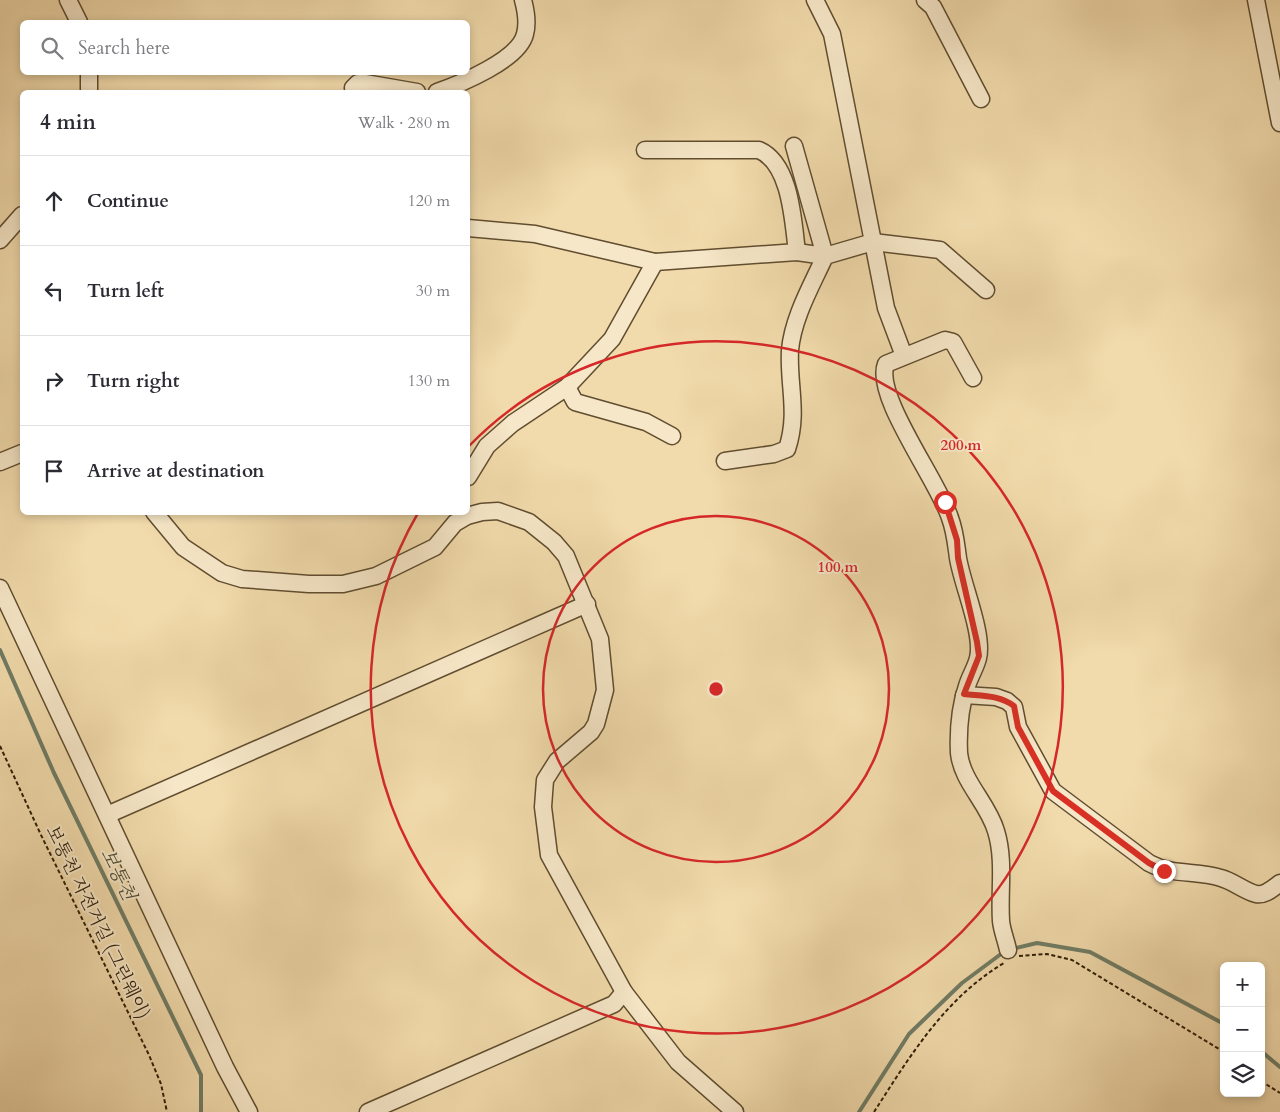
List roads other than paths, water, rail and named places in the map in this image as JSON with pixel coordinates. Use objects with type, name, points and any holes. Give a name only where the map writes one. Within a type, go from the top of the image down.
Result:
[{"type":"lane","points":[[68,0],[78,20]]},
{"type":"lane","points":[[442,90],[504,60],[519,45],[525,36],[527,25],[523,0]]},
{"type":"lane","points":[[815,0],[832,34],[886,308],[904,356]]},
{"type":"lane","points":[[925,0],[933,7],[981,99]]},
{"type":"lane","points":[[1256,0],[1280,123]]},
{"type":"lane","points":[[89,75],[89,90]]},
{"type":"lane","points":[[354,90],[353,88],[358,83],[365,83],[405,90]]},
{"type":"lane","points":[[725,461],[774,454],[787,449],[792,433],[794,413],[790,349],[799,314],[825,256],[794,146]]},
{"type":"lane","points":[[645,150],[759,150],[768,154],[778,168],[790,200],[797,252]]},
{"type":"lane","points":[[0,240],[20,217]]},
{"type":"lane","points":[[470,228],[535,234],[656,262],[797,252],[825,256],[873,242],[940,250],[986,290]]},
{"type":"lane","points":[[470,474],[487,446],[513,423],[567,388],[612,339],[656,262]]},
{"type":"lane","points":[[973,378],[953,342],[938,341],[886,364],[883,377],[899,421],[945,502],[957,540],[958,558],[974,622],[979,656],[964,694],[959,733],[961,766],[986,806],[996,831],[1002,886],[1001,919],[1009,956]]},
{"type":"lane","points":[[567,388],[575,402],[646,422],[672,436]]},
{"type":"lane","points":[[0,462],[20,454]]},
{"type":"lane","points":[[156,515],[183,547],[222,573],[242,579],[309,584],[344,584],[376,576],[435,547],[453,518],[498,511],[529,522],[554,542],[566,556],[600,639],[605,690],[596,724],[591,732],[557,761],[548,774],[544,794],[544,824],[549,855],[624,992],[678,1062],[735,1112]]},
{"type":"lane","points":[[0,588],[229,1076],[248,1112]]},
{"type":"lane","points":[[107,815],[587,604]]},
{"type":"lane","points":[[964,694],[996,698],[1007,701],[1014,706],[1018,727],[1053,791],[1149,863],[1164,871],[1204,873],[1223,878],[1257,894],[1266,892],[1280,883]]},
{"type":"lane","points":[[368,1112],[614,1004],[624,992]]},
{"type":"waterway","name":"보통천","points":[[0,650],[54,773],[201,1075],[201,1112]]},
{"type":"waterway","points":[[1012,949],[1037,943],[1090,952],[1220,1022]]},
{"type":"waterway","points":[[859,1112],[909,1034],[962,983],[1005,951]]},
{"type":"waterway","points":[[1262,1052],[1280,1067]]}]
